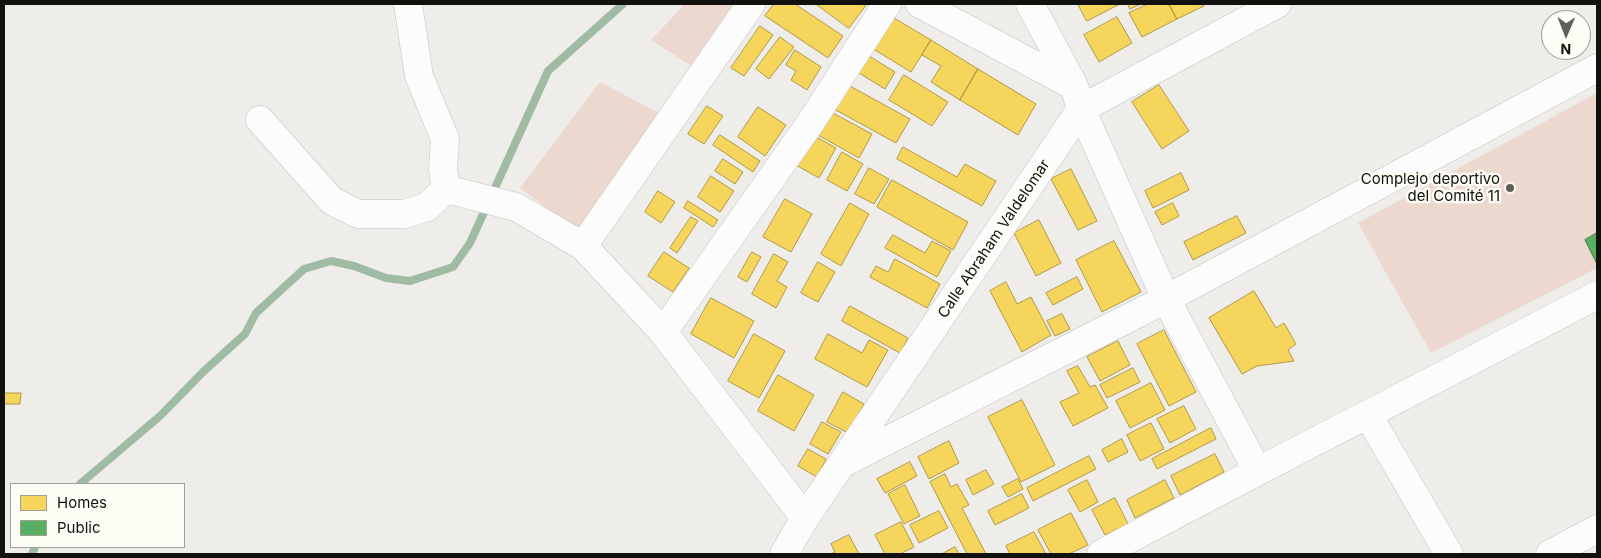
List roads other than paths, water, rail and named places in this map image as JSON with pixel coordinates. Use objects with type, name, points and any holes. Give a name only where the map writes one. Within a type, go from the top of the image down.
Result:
[{"type":"street","points":[[408,4],[418,76],[445,139],[443,170],[454,191]]},
{"type":"street","points":[[583,246],[751,4]]},
{"type":"street","points":[[663,332],[811,122],[887,4]]},
{"type":"street","points":[[920,4],[1078,98]]},
{"type":"street","points":[[1030,4],[1078,98],[1166,299],[1257,470]]},
{"type":"street","name":"Calle Abraham Valdelomar","points":[[784,554],[805,518],[843,463],[1078,98],[1261,7]]},
{"type":"street","points":[[843,463],[1166,299],[1597,68]]},
{"type":"street","points":[[260,120],[332,201],[358,214],[404,214],[428,207],[454,191],[516,206],[583,246],[663,332],[805,518]]},
{"type":"street","points":[[1100,554],[1257,470],[1368,416],[1597,295]]},
{"type":"street","points":[[1368,416],[1449,554]]},
{"type":"street","points":[[1550,554],[1597,529]]},
{"type":"waterway","points":[[81,483],[160,416],[204,371],[245,334],[256,313],[304,269],[331,261],[354,266],[386,278],[410,281],[453,267],[470,243],[548,71],[623,4]]},
{"type":"waterway","points":[[32,554],[35,548]]},
{"type":"place","name":"Complejo deportivo del Comité 11","points":[[1510,188]]}]
